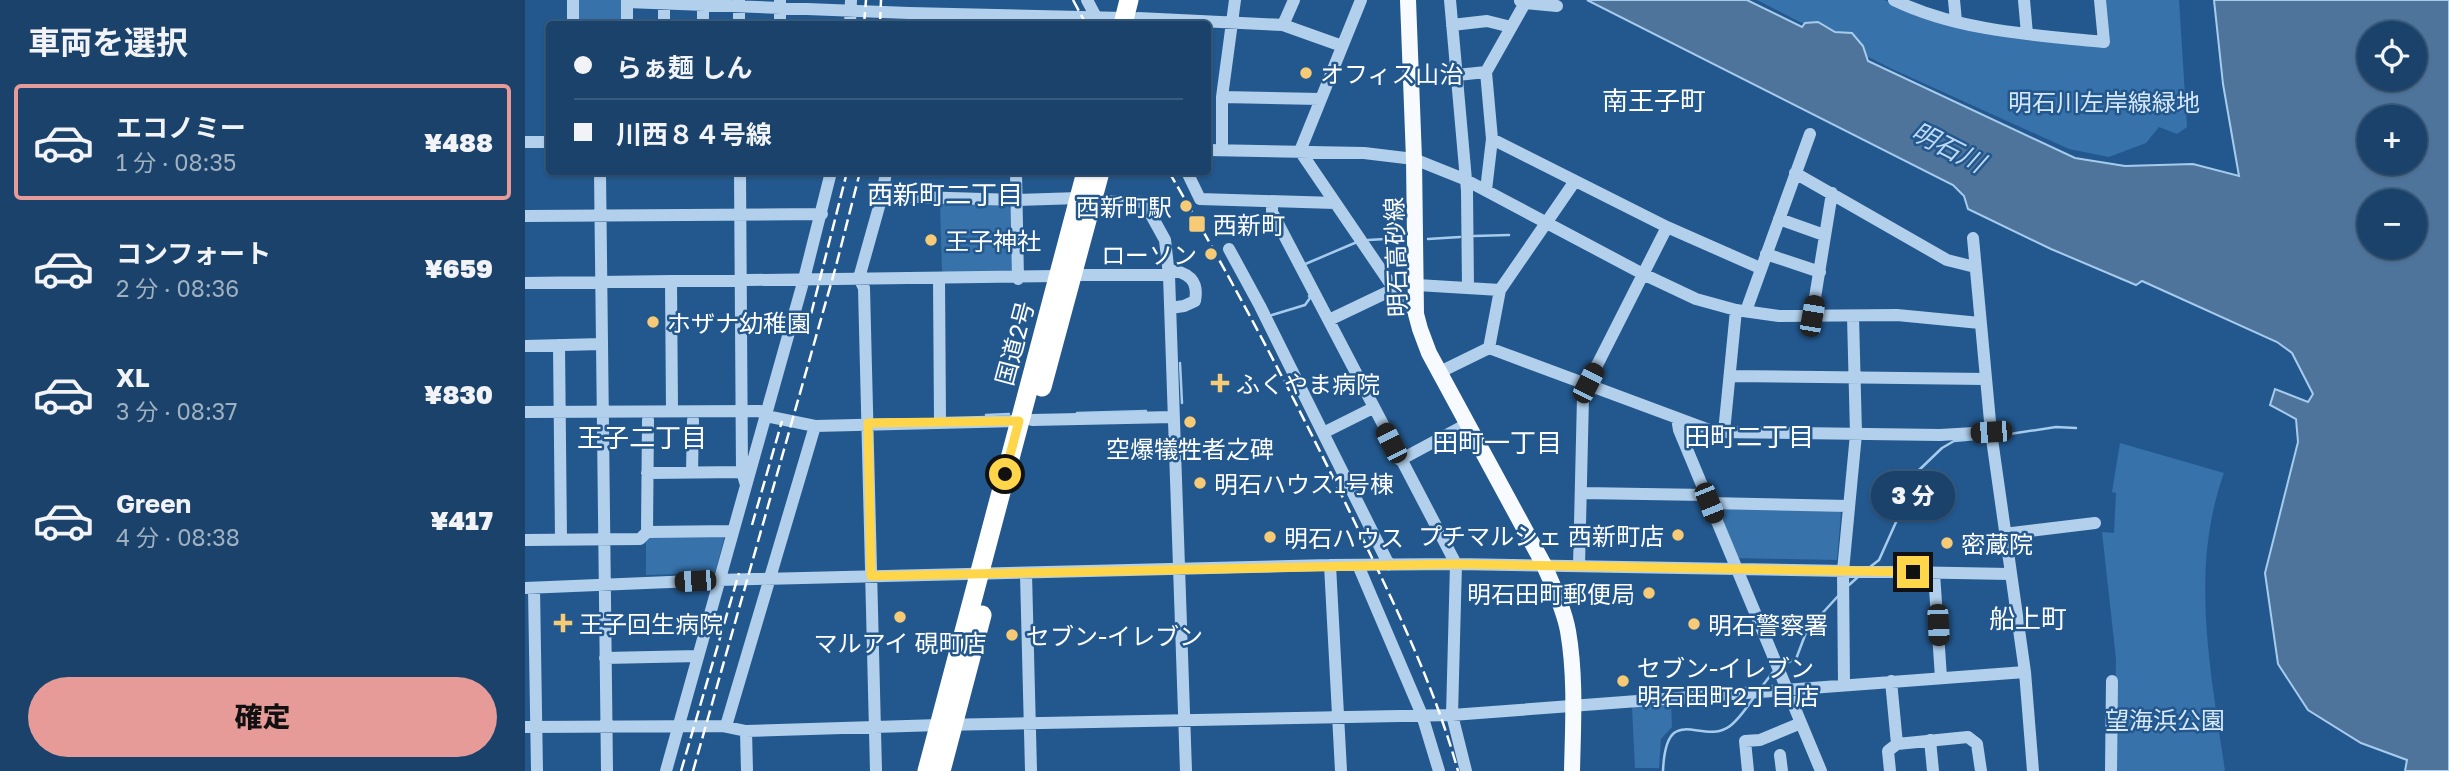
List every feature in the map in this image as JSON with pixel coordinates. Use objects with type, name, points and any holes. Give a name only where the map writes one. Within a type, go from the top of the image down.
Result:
[{"type":"highway","name":"国道2号","points":[[927,771],[946,725],[1085,199],[1086,175]]},
{"type":"highway","name":"国道2号","points":[[1085,199],[1098,175]]},
{"type":"highway","name":"国道2号","points":[[941,771],[946,725]]},
{"type":"main road","name":"明石高砂線","points":[[1408,0],[1415,159],[1416,314],[1423,341],[1544,565],[1568,629],[1574,706],[1572,771]]},
{"type":"street","points":[[573,0],[573,21]]},
{"type":"street","points":[[1087,0],[1096,17]]},
{"type":"street","points":[[1222,150],[1222,103],[1235,0]]},
{"type":"street","points":[[1283,25],[1294,0]]},
{"type":"street","points":[[1300,151],[1361,0]]},
{"type":"street","points":[[1450,0],[1464,179],[1468,288]]},
{"type":"street","points":[[1893,0],[1919,12],[1956,21],[2027,34],[2104,42],[2100,0]]},
{"type":"street","points":[[1954,0],[1956,21]]},
{"type":"street","points":[[2024,0],[2027,34]]},
{"type":"street","points":[[627,21],[627,1],[703,5],[851,5],[908,19],[1071,20],[1132,14],[1283,25],[1342,46]]},
{"type":"street","points":[[1486,190],[1492,139],[1486,72],[1522,2],[1557,6]]},
{"type":"street","points":[[664,3],[664,21]]},
{"type":"street","points":[[739,3],[739,21]]},
{"type":"street","points":[[703,5],[703,21]]},
{"type":"street","points":[[1452,25],[1487,22],[1511,27]]},
{"type":"street","points":[[1457,75],[1486,72]]},
{"type":"street","points":[[1211,107],[1222,103],[1320,99]]},
{"type":"street","points":[[1724,432],[1741,311],[1761,268],[1810,134]]},
{"type":"street","points":[[1492,139],[1667,228],[1761,268]]},
{"type":"street","points":[[525,142],[546,142]]},
{"type":"street","points":[[1211,150],[1364,153],[1415,159],[1464,179],[1643,274],[1696,299],[1741,311],[1779,316],[1897,315],[1980,323]]},
{"type":"street","points":[[1300,151],[1394,289],[1416,314]]},
{"type":"street","points":[[1795,173],[1947,260],[1975,267]]},
{"type":"street","points":[[600,175],[607,771]]},
{"type":"street","points":[[740,175],[741,415],[744,478]]},
{"type":"street","points":[[666,771],[733,531],[744,478],[766,416],[830,175]]},
{"type":"street","points":[[876,771],[864,288],[859,278],[886,175]]},
{"type":"street","points":[[1016,175],[1018,278]]},
{"type":"street","points":[[1188,175],[1200,199],[1335,203]]},
{"type":"street","points":[[1489,348],[1500,290],[1575,181]]},
{"type":"street","points":[[1812,316],[1832,192]]},
{"type":"street","points":[[882,196],[1144,202],[1165,240],[1169,273],[1186,771]]},
{"type":"street","points":[[1272,201],[1272,212],[1456,564],[1452,715],[1466,771]]},
{"type":"street","points":[[525,216],[822,214]]},
{"type":"street","points":[[1779,219],[1824,235]]},
{"type":"street","points":[[1579,566],[1583,397],[1667,228]]},
{"type":"street","points":[[1973,238],[1991,432],[2025,672],[2033,771]]},
{"type":"street","points":[[1229,249],[1261,306],[1388,565]]},
{"type":"street","points":[[1766,254],[1820,272]]},
{"type":"street","points":[[525,283],[1018,278],[1185,272],[1193,280],[1195,300],[1184,306],[1170,308]]},
{"type":"street","points":[[939,279],[940,421]]},
{"type":"street","points":[[671,282],[672,411]]},
{"type":"street","points":[[1417,285],[1500,290]]},
{"type":"street","points":[[1329,320],[1394,289]]},
{"type":"street","points":[[1844,684],[1856,571],[1848,506],[1856,433],[1853,316]]},
{"type":"street","points":[[525,346],[601,344]]},
{"type":"street","points":[[559,345],[561,539]]},
{"type":"street","points":[[1440,373],[1489,348],[1715,432],[1940,435],[1991,432]]},
{"type":"street","points":[[1730,376],[1986,379]]},
{"type":"street","points":[[1323,433],[1373,408]]},
{"type":"street","points":[[525,412],[672,411],[766,416],[815,426],[1173,417]]},
{"type":"street","points":[[1677,418],[1679,430],[1707,499],[1822,771]]},
{"type":"street","points":[[647,532],[648,420]]},
{"type":"street","points":[[692,473],[693,420]]},
{"type":"street","points":[[1400,460],[1467,424]]},
{"type":"street","points":[[726,726],[815,426]]},
{"type":"street","points":[[647,473],[692,473],[744,478]]},
{"type":"street","points":[[1582,494],[1848,506]]},
{"type":"street","points":[[2004,534],[2095,523]]},
{"type":"street","points":[[525,540],[640,539],[647,532],[733,531]]},
{"type":"street","points":[[1330,565],[1341,771]]},
{"type":"street","points":[[537,771],[531,727],[529,588],[718,580],[1330,565],[1544,565],[2010,574]]},
{"type":"street","points":[[1358,565],[1422,715],[1439,771]]},
{"type":"street","points":[[1934,573],[1941,678]]},
{"type":"street","points":[[1026,574],[1031,771]]},
{"type":"street","points":[[605,658],[698,656]]},
{"type":"street","points":[[531,727],[726,726],[746,732],[946,725],[1452,715],[2025,672]]},
{"type":"street","points":[[1891,681],[1897,744]]},
{"type":"street","points":[[2111,771],[2112,681]]},
{"type":"street","points":[[1748,771],[1745,741],[1759,740],[1801,723]]},
{"type":"street","points":[[746,732],[747,771]]},
{"type":"street","points":[[1890,771],[1888,751],[1897,744],[1968,737],[1977,744],[1981,771]]},
{"type":"street","points":[[1930,740],[1933,771]]},
{"type":"street","points":[[1780,755],[1782,771]]},
{"type":"green space","points":[[577,0],[621,0],[621,21],[576,21]]},
{"type":"green space","name":"明石川左岸線緑地","points":[[1757,0],[1884,0],[1956,24],[2027,40],[2108,47],[2105,0],[2179,0],[2187,127],[2177,134],[2159,127],[2146,143],[2109,157],[2069,149],[1890,68]]},
{"type":"green space","points":[[940,203],[1007,205],[1011,209],[1013,273],[942,271]]},
{"type":"green space","name":"望海浜公園","points":[[2120,443],[2224,473],[2213,510],[2205,584],[2209,659],[2225,771],[2114,771],[2116,659],[2102,532],[2114,533],[2116,493],[2112,492]]},
{"type":"green space","points":[[1721,506],[1837,509],[1841,513],[1837,560],[1735,558],[1716,510]]},
{"type":"green space","points":[[725,535],[715,573],[646,575],[646,540],[650,536]]},
{"type":"green space","points":[[1671,704],[1672,727],[1661,739],[1659,768],[1635,768],[1632,707]]},
{"type":"water","name":"明石川","points":[[1587,0],[1747,0],[1802,27],[1805,23],[1818,22],[1835,32],[1852,33],[1863,46],[1868,61],[2075,158],[2125,166],[2193,164],[2239,176],[2223,84],[2214,0],[2449,0],[2449,771],[2405,771],[2407,760],[2361,743],[2308,710],[2278,664],[2265,573],[2298,442],[2296,419],[2270,405],[2275,389],[2308,402],[2313,394],[2292,353],[2277,342],[2142,281],[2136,285],[2051,249],[1968,209],[1964,196],[1953,185]]},
{"type":"waterway","points":[[1474,236],[1509,235]]},
{"type":"waterway","points":[[1428,239],[1460,237]]},
{"type":"waterway","points":[[1368,240],[1402,238]]},
{"type":"waterway","points":[[1303,265],[1357,242]]},
{"type":"waterway","points":[[1272,315],[1305,305],[1309,296]]},
{"type":"waterway","points":[[1180,363],[1182,403]]},
{"type":"waterway","points":[[1077,413],[1146,411]]},
{"type":"waterway","points":[[986,415],[1009,414]]},
{"type":"waterway","points":[[1997,436],[2056,427],[2076,428]]},
{"type":"waterway","points":[[1870,567],[1879,560],[1901,511],[1908,486],[1917,472],[1942,448],[1954,441],[1987,438]]},
{"type":"waterway","points":[[1849,585],[1859,576]]},
{"type":"waterway","points":[[1781,665],[1796,659],[1807,630],[1839,595]]},
{"type":"waterway","points":[[1760,689],[1773,672]]},
{"type":"waterway","points":[[1663,771],[1666,749],[1671,737],[1678,731],[1719,731],[1730,726],[1754,697]]},
{"type":"railway","points":[[864,21],[866,0]]},
{"type":"railway","points":[[880,21],[881,0]]},
{"type":"railway","points":[[1073,0],[1084,21]]},
{"type":"railway","points":[[807,330],[846,175]]},
{"type":"railway","points":[[693,771],[859,175]]},
{"type":"railway","points":[[1171,175],[1267,348],[1372,557],[1426,677],[1458,771]]},
{"type":"railway","points":[[752,525],[782,421]]},
{"type":"railway","points":[[681,771],[739,573]]},
{"type":"place","name":"オフィス山治","points":[[1306,73]]},
{"type":"place","name":"西新町駅","points":[[1186,206]]},
{"type":"place","name":"西新町","points":[[1197,224]]},
{"type":"place","name":"王子神社","points":[[931,240]]},
{"type":"place","name":"ローソン","points":[[1211,254]]},
{"type":"place","name":"ホザナ幼稚園","points":[[653,322]]},
{"type":"place","name":"ふくやま病院","points":[[1220,383]]},
{"type":"place","name":"空爆犠牲者之碑","points":[[1190,422]]},
{"type":"place","name":"明石ハウス1号棟","points":[[1200,483]]},
{"type":"place","name":"プチマルシェ 西新町店","points":[[1678,535]]},
{"type":"place","name":"明石ハウス","points":[[1270,537]]},
{"type":"place","name":"密蔵院","points":[[1947,543]]},
{"type":"place","name":"明石田町郵便局","points":[[1649,593]]},
{"type":"place","name":"マルアイ 硯町店","points":[[900,617]]},
{"type":"place","name":"王子回生病院","points":[[563,623]]},
{"type":"place","name":"明石警察署","points":[[1694,624]]},
{"type":"place","name":"セブン-イレブン","points":[[1012,635]]},
{"type":"place","name":"セブン-イレブン 明石田町2丁目店","points":[[1623,681]]},
{"type":"district","name":"南王子町","points":[[1654,100]]},
{"type":"district","name":"西新町二丁目","points":[[945,194]]},
{"type":"district","name":"田町二丁目","points":[[1749,436]]},
{"type":"district","name":"王子二丁目","points":[[642,437]]},
{"type":"district","name":"田町一丁目","points":[[1497,442]]},
{"type":"district","name":"船上町","points":[[2028,618]]},
{"type":"route","points":[[1005,474],[1019,421],[868,423],[871,576],[1456,564],[1913,572]]}]
